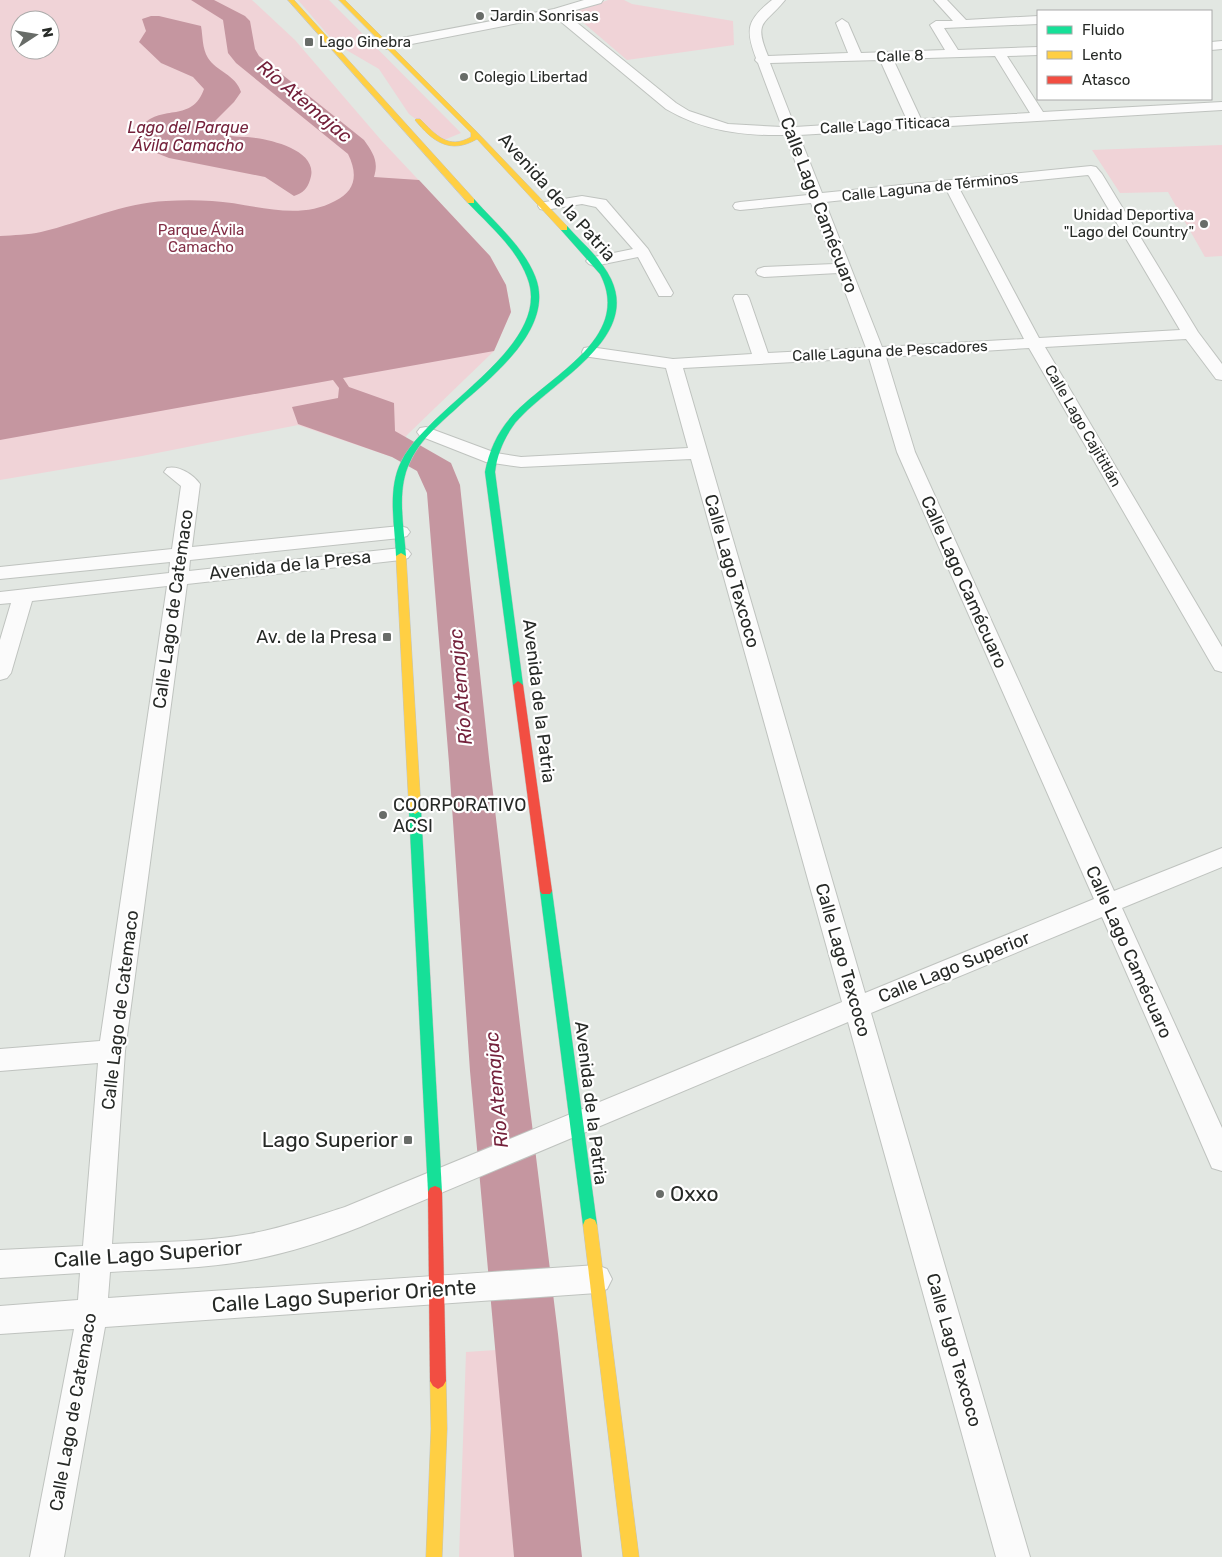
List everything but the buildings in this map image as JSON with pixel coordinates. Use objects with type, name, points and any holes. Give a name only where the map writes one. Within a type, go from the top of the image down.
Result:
[{"type":"main road","name":"Avenida de la Patria","points":[[342,0],[545,206],[594,261],[609,283],[614,303],[609,325],[590,352],[549,385],[512,420],[502,434],[492,458],[490,479],[500,535],[565,1128],[597,1279],[631,1557]]},
{"type":"main road","points":[[291,1],[516,252],[528,268],[536,288],[535,309],[525,332],[513,349],[493,371],[421,437],[408,454],[399,482],[401,554],[435,1182],[450,1289],[439,1429],[434,1557]]},
{"type":"main road","points":[[330,44],[376,77]]},
{"type":"main road","points":[[411,112],[441,143],[451,145],[467,142],[474,138],[474,132]]},
{"type":"street","points":[[386,44],[556,12],[597,0]]},
{"type":"street","name":"Calle Lago Camécuaro","points":[[783,0],[761,15],[754,32],[761,60],[876,352],[906,452],[1222,1159]]},
{"type":"street","points":[[940,0],[960,22]]},
{"type":"street","name":"Calle Lago Titicaca","points":[[556,12],[683,114],[720,127],[761,132],[790,131],[1222,106]]},
{"type":"street","points":[[954,54],[935,26],[940,23],[1037,20]]},
{"type":"street","points":[[842,22],[856,57]]},
{"type":"street","name":"Calle 8","points":[[761,60],[1037,51]]},
{"type":"street","points":[[999,52],[1039,117]]},
{"type":"street","points":[[885,56],[916,124]]},
{"type":"street","points":[[1151,100],[1158,110]]},
{"type":"street","name":"Calle Laguna de Términos","points":[[740,206],[1091,170],[1191,334]]},
{"type":"street","name":"Calle Lago Cajititlán","points":[[950,184],[1034,343],[1222,665]]},
{"type":"street","points":[[545,206],[582,200],[601,203],[643,252],[665,292]]},
{"type":"street","points":[[594,261],[643,252]]},
{"type":"street","points":[[764,272],[844,268]]},
{"type":"street","points":[[741,298],[762,359]]},
{"type":"street","points":[[1191,334],[1222,375]]},
{"type":"street","name":"Calle Laguna de Pescadores","points":[[590,352],[673,364],[1191,334]]},
{"type":"street","name":"Calle Lago Texcoco","points":[[673,364],[1014,1557]]},
{"type":"street","points":[[421,437],[492,458],[521,462],[699,453]]},
{"type":"street","name":"Calle Lago de Catemaco","points":[[47,1557],[92,1314],[112,1051],[191,484],[173,472]]},
{"type":"street","name":"Avenida de la Presa","points":[[0,598],[179,566],[400,532]]},
{"type":"street","name":"Avenida de la Presa","points":[[0,573],[401,554]]},
{"type":"street","points":[[0,673],[24,595]]},
{"type":"street","name":"Calle Lago Superior","points":[[0,1264],[202,1253],[250,1247],[303,1234],[350,1218],[857,1006],[1222,857]]},
{"type":"street","points":[[0,1060],[112,1051]]},
{"type":"street","name":"Calle Lago Superior Oriente","points":[[92,1314],[597,1279]]},
{"type":"street","points":[[0,1320],[92,1314]]},
{"type":"green space","name":"Parque Ávila Camacho","points":[[0,0],[252,0],[295,40],[381,140],[490,256],[506,285],[511,312],[494,351],[407,435],[392,457],[298,425],[142,456],[0,480]]},
{"type":"green space","points":[[298,0],[329,0],[461,133],[444,140],[409,114],[379,69],[336,44]]},
{"type":"green space","points":[[608,0],[624,0],[632,4],[733,21],[734,45],[627,60],[572,13]]},
{"type":"green space","name":"Unidad Deportiva \"Lago del Country\"","points":[[1222,145],[1222,256],[1205,257],[1168,192],[1120,193],[1092,150]]},
{"type":"green space","points":[[496,1350],[514,1557],[459,1557],[466,1352]]},
{"type":"water","name":"Río Atemajac","points":[[191,0],[214,0],[245,16],[250,21],[255,49],[259,56],[364,140],[374,157],[376,166],[374,177],[419,180],[490,256],[506,285],[511,312],[494,351],[343,378],[349,387],[394,403],[395,431],[451,463],[460,485],[489,758],[558,1334],[582,1557],[514,1557],[470,1071],[449,763],[427,493],[417,471],[392,457],[298,424],[292,407],[338,398],[339,388],[333,380],[0,440],[0,236],[41,232],[150,202],[212,201],[274,210],[305,210],[335,201],[342,197],[351,187],[354,175],[348,154],[236,63],[228,53],[223,20]]},
{"type":"water","name":"Lago del Parque Ávila Camacho","points":[[159,16],[201,26],[208,58],[235,81],[241,92],[215,121],[214,129],[223,134],[256,138],[285,145],[303,155],[309,162],[311,170],[308,186],[300,194],[294,196],[265,177],[169,158],[149,150],[144,138],[143,125],[159,115],[184,110],[192,106],[199,99],[204,89],[193,77],[161,63],[139,42],[146,31],[142,19]]},
{"type":"traffic: fast","points":[[401,556],[398,497],[401,473],[405,462],[418,441],[511,351],[528,327],[536,303],[532,278],[527,267],[504,237],[471,201]]},
{"type":"traffic: fast","points":[[518,685],[490,472],[491,464],[498,443],[515,418],[583,358],[599,341],[610,322],[613,302],[608,281],[604,274],[594,260],[564,228]]},
{"type":"traffic: fast","points":[[415,810],[435,1192]]},
{"type":"traffic: fast","points":[[546,891],[590,1225]]},
{"type":"traffic: slow","points":[[291,0],[471,201]]},
{"type":"traffic: slow","points":[[342,0],[486,145],[564,228]]},
{"type":"traffic: slow","points":[[418,120],[437,138],[450,145],[465,143],[474,138],[474,132]]},
{"type":"traffic: slow","points":[[401,556],[415,810]]},
{"type":"traffic: slow","points":[[590,1225],[631,1557]]},
{"type":"traffic: slow","points":[[434,1557],[439,1429],[438,1381]]},
{"type":"traffic: jam","points":[[518,685],[546,891]]},
{"type":"traffic: jam","points":[[435,1192],[438,1381]]},
{"type":"place","name":"Jardin Sonrisas","points":[[480,16]]},
{"type":"place","name":"Lago Ginebra","points":[[309,42]]},
{"type":"place","name":"Colegio Libertad","points":[[464,77]]},
{"type":"place","name":"Unidad Deportiva \"Lago del Country\"","points":[[1204,224]]},
{"type":"place","name":"Av. de la Presa","points":[[387,637]]},
{"type":"place","name":"COORPORATIVO ACSI","points":[[383,815]]},
{"type":"place","name":"Lago Superior","points":[[408,1140]]},
{"type":"place","name":"Oxxo","points":[[660,1194]]}]
